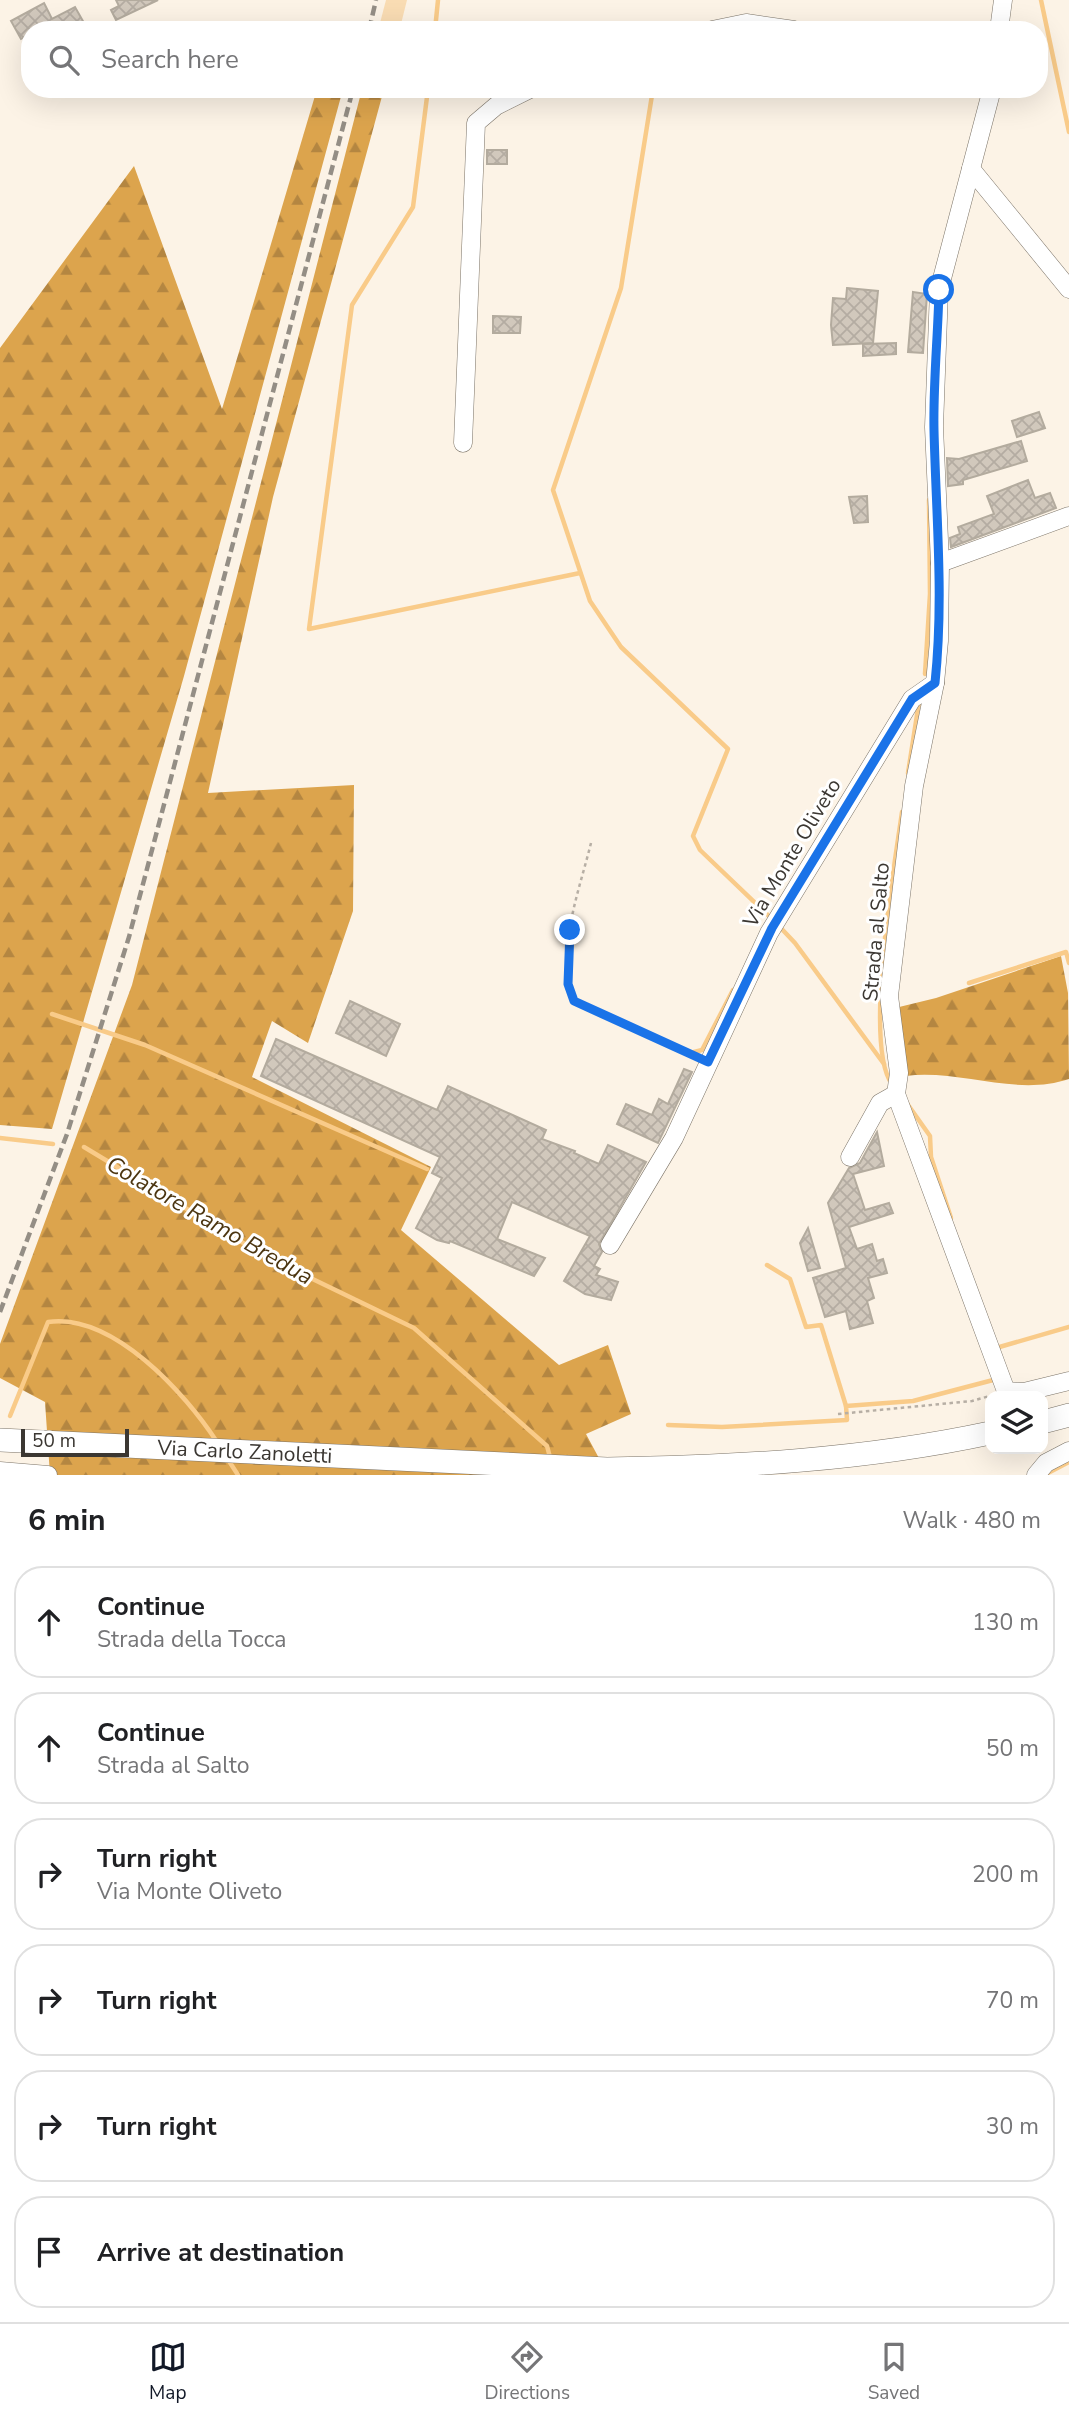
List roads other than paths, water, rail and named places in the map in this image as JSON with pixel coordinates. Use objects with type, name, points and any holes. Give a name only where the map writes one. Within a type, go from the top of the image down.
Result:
[{"type":"main road","points":[[1048,1421],[1069,1415]]},
{"type":"main road","name":"Via Carlo Zanoletti","points":[[0,1440],[555,1467],[702,1468],[932,1445],[985,1434]]},
{"type":"street","points":[[1000,21],[1003,0]]},
{"type":"street","points":[[463,443],[476,123],[496,106],[512,98]]},
{"type":"street","name":"Strada al Salto","points":[[990,98],[939,290],[934,427],[940,564],[939,641],[935,683],[914,786],[889,996],[899,1073],[897,1090],[1003,1382],[1024,1392],[1069,1381]]},
{"type":"street","points":[[971,169],[1069,289]]},
{"type":"street","points":[[940,564],[1069,516]]},
{"type":"street","name":"Via Monte Oliveto","points":[[610,1245],[674,1138],[775,923],[912,699],[935,683]]},
{"type":"street","points":[[850,1157],[880,1103],[897,1090]]},
{"type":"street","points":[[1036,1475],[1045,1463],[1069,1451]]},
{"type":"street","points":[[0,1471],[48,1475]]},
{"type":"waterway","points":[[436,21],[438,0]]},
{"type":"waterway","points":[[1041,0],[1045,21]]},
{"type":"waterway","points":[[1048,33],[1069,132]]},
{"type":"waterway","points":[[427,98],[413,207],[352,305],[309,629],[580,573]]},
{"type":"waterway","points":[[652,98],[621,288],[553,490],[590,601],[621,647],[728,749],[693,836],[700,850],[772,919]]},
{"type":"waterway","points":[[925,674],[930,594],[929,500]]},
{"type":"waterway","points":[[908,773],[919,702]]},
{"type":"waterway","points":[[892,1084],[884,1063],[880,1033],[881,995],[888,910],[902,812]]},
{"type":"waterway","points":[[778,925],[795,943],[884,1064]]},
{"type":"waterway","points":[[969,983],[1066,952],[1069,963]]},
{"type":"waterway","points":[[694,1052],[702,1050],[733,990]]},
{"type":"waterway","points":[[52,1014],[145,1045],[427,1169]]},
{"type":"waterway","points":[[906,1102],[930,1136],[931,1157],[951,1218]]},
{"type":"waterway","name":"Colatore Ramo Bredua","points":[[0,1138],[53,1144]]},
{"type":"waterway","name":"Colatore Ramo Bredua","points":[[84,1147],[265,1256],[414,1328],[547,1446],[551,1461]]},
{"type":"waterway","points":[[767,1265],[790,1279],[806,1327],[821,1325],[846,1406]]},
{"type":"waterway","points":[[10,1416],[48,1322],[73,1323],[97,1330],[122,1343],[145,1360],[186,1401],[217,1442]]},
{"type":"waterway","points":[[996,1348],[1069,1327]]},
{"type":"waterway","points":[[668,1425],[722,1427],[847,1420],[846,1406],[913,1401],[997,1379]]},
{"type":"waterway","points":[[227,1458],[238,1475]]},
{"type":"waterway","points":[[1048,1473],[1069,1462]]},
{"type":"railway","points":[[371,21],[376,0]]},
{"type":"railway","points":[[0,1312],[67,1134],[129,937],[351,98]]}]
